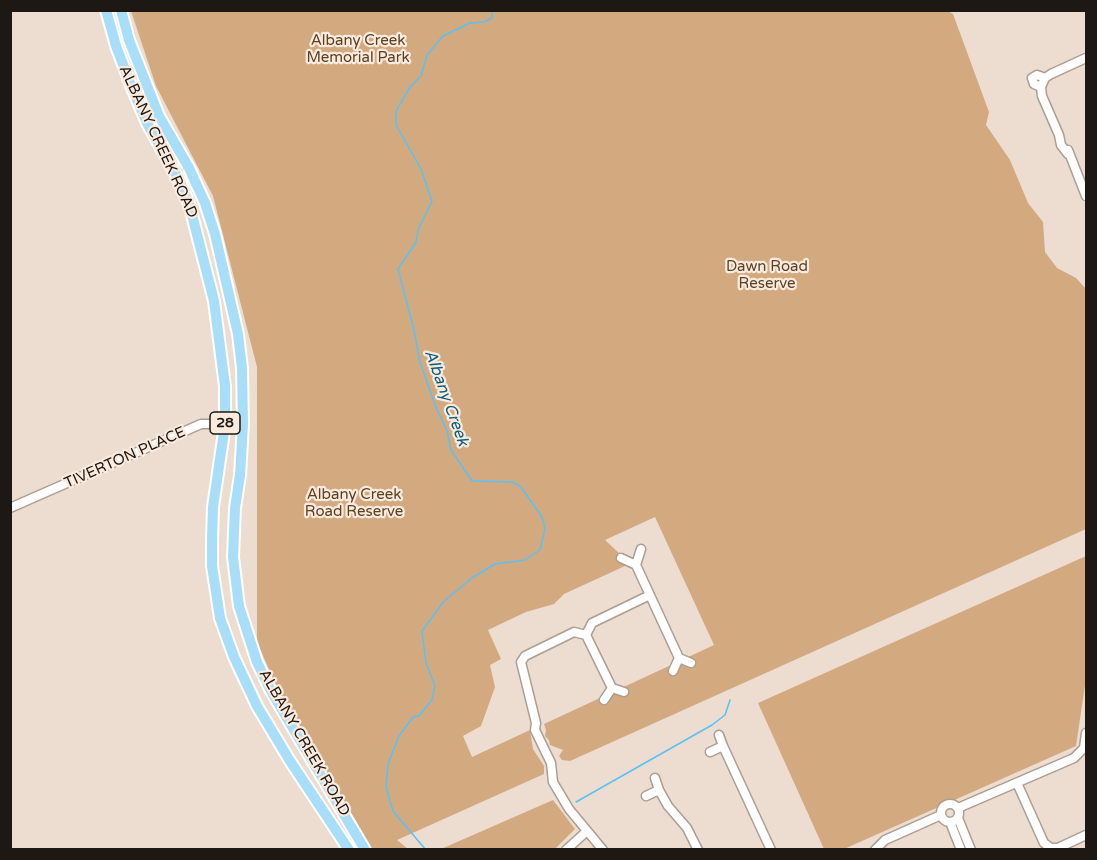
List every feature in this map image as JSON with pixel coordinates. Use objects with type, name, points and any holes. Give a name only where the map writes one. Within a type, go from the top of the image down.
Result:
[{"type":"main road","name":"ALBANY CREEK ROAD","points":[[106,10],[116,46],[132,88],[147,123],[181,184],[195,221],[218,324],[225,386],[225,425],[213,507],[212,566],[220,618],[234,657],[257,706],[290,761],[349,849]]},
{"type":"main road","name":"ALBANY CREEK ROAD","points":[[122,10],[132,47],[159,116],[198,185],[214,234],[238,334],[242,368],[243,424],[232,557],[239,606],[257,662],[272,692],[365,849]]},
{"type":"street","points":[[1086,58],[1043,82],[1042,96],[1059,135],[1067,145],[1068,154],[1086,196]]},
{"type":"street","name":"TIVERTON PLACE","points":[[10,508],[201,424],[243,424]]},
{"type":"street","points":[[636,565],[641,549]]},
{"type":"street","points":[[621,558],[636,565],[679,658],[691,663]]},
{"type":"street","points":[[586,634],[592,623],[650,595]]},
{"type":"street","points":[[586,634],[574,632],[525,656],[521,662],[536,730],[551,763],[553,782],[569,809],[603,849]]},
{"type":"street","points":[[586,634],[612,688],[624,692]]},
{"type":"street","points":[[674,671],[679,658]]},
{"type":"street","points":[[604,700],[612,688]]},
{"type":"street","points":[[962,849],[954,820],[958,808],[1074,758],[1085,748],[1086,733]]},
{"type":"street","points":[[719,735],[771,849]]},
{"type":"street","points":[[710,752],[723,746]]},
{"type":"street","points":[[655,778],[668,806],[687,828],[698,849]]},
{"type":"street","points":[[1017,783],[1044,843],[1051,848],[1058,848],[1086,835]]},
{"type":"street","points":[[646,796],[659,790]]},
{"type":"street","points":[[954,820],[944,820],[941,815],[942,810],[948,804],[958,808]]},
{"type":"street","points":[[875,849],[885,840],[941,815]]},
{"type":"street","points":[[954,820],[971,849]]},
{"type":"street","points":[[566,849],[587,831]]},
{"type":"green space","name":"Dawn Road Reserve","points":[[131,11],[948,11],[953,14],[989,112],[986,125],[1010,160],[1028,203],[1043,222],[1045,252],[1057,268],[1076,278],[1086,289],[1086,529],[570,761],[562,760],[559,756],[563,750],[550,745],[545,736],[544,724],[714,645],[655,517],[605,540],[620,554],[625,566],[564,594],[554,604],[526,612],[488,630],[501,659],[490,665],[495,687],[481,726],[463,736],[472,757],[530,730],[533,749],[544,766],[544,774],[397,840],[408,849],[371,849],[277,688],[257,642],[257,367],[213,196],[156,86]]},
{"type":"green space","points":[[1086,556],[1086,679],[1076,746],[844,849],[824,849],[758,703]]},
{"type":"green space","points":[[553,800],[575,829],[555,849],[441,849]]},
{"type":"waterway","name":"Albany Creek","points":[[426,850],[393,811],[386,787],[388,764],[399,736],[413,717],[419,716],[432,700],[435,686],[426,663],[422,631],[444,601],[472,578],[495,564],[525,560],[540,550],[545,529],[542,517],[521,487],[513,482],[472,481],[451,450],[447,431],[420,362],[398,269],[416,242],[418,230],[432,201],[421,169],[396,125],[396,111],[410,87],[421,76],[427,55],[443,36],[470,23],[484,22],[492,18],[492,10]]},
{"type":"waterway","points":[[576,802],[712,725],[725,715],[730,700]]},
{"type":"park label","name":"Albany Creek Memorial Park","points":[[358,50]]},
{"type":"park label","name":"Albany Creek Road Reserve","points":[[354,504]]}]
